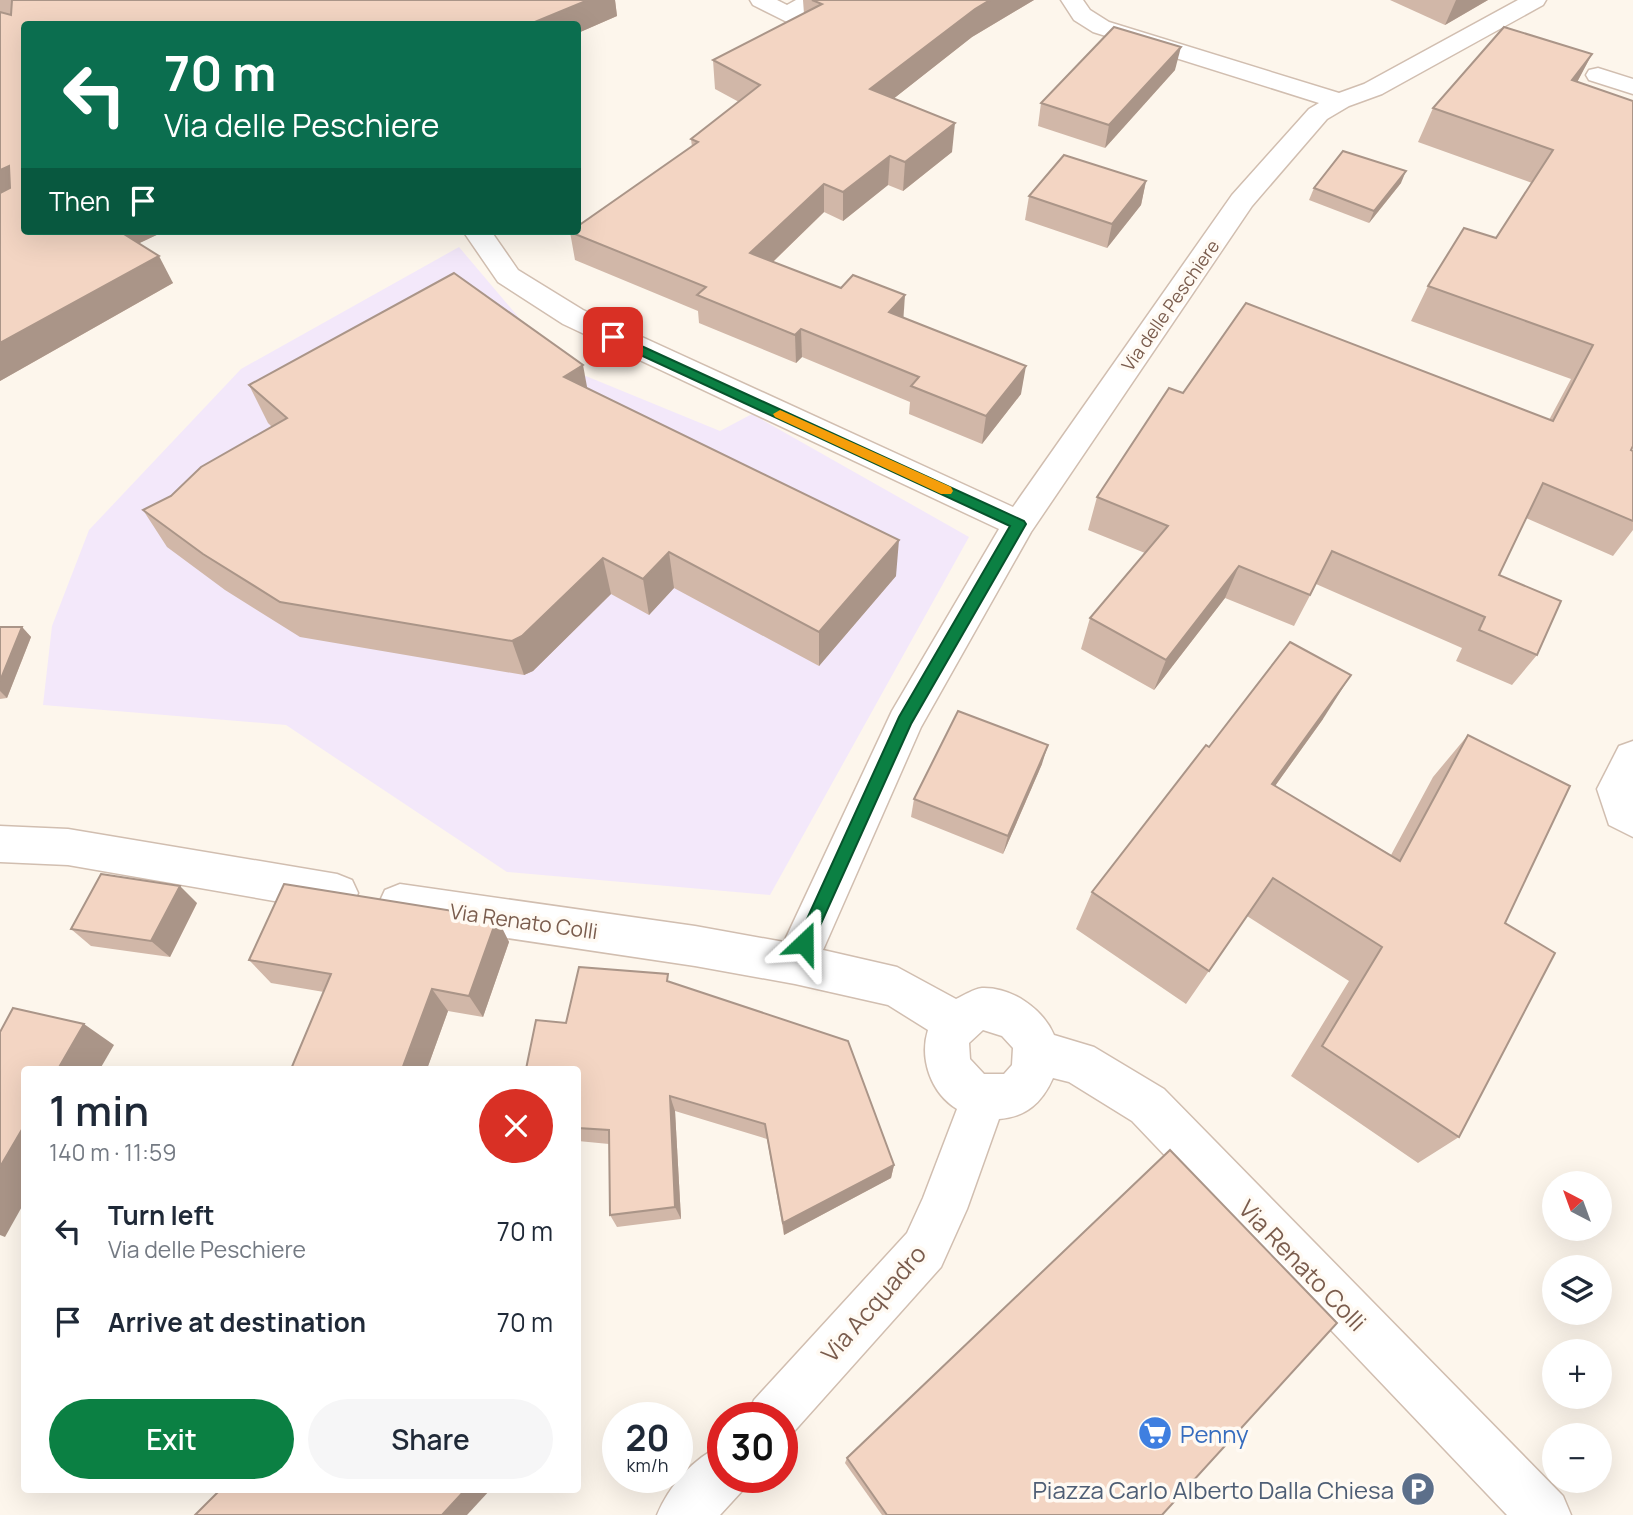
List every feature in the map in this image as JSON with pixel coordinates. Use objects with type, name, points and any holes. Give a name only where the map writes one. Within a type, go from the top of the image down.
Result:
[{"type":"street","points":[[761,0],[787,15],[812,0]]},
{"type":"street","points":[[1072,0],[1082,15],[1101,27],[1340,102]]},
{"type":"street","name":"Via delle Peschiere","points":[[795,964],[905,722],[1019,524],[1242,201],[1318,114],[1373,89],[1535,0]]},
{"type":"street","points":[[1598,75],[1633,87]]},
{"type":"street","points":[[480,235],[508,276],[573,317],[1019,524]]},
{"type":"street","points":[[1628,817],[1617,789],[1633,757]]},
{"type":"street","name":"Via Renato Colli","points":[[0,844],[68,848],[402,904],[695,946],[795,964],[897,987],[955,1022]]},
{"type":"street","points":[[981,1009],[1012,1015],[1024,1025],[1033,1038],[1036,1053],[1035,1066],[1023,1089],[998,1098],[984,1098],[959,1084],[945,1059],[948,1033],[955,1022],[967,1013],[981,1009]]},
{"type":"street","name":"Via Renato Colli","points":[[1036,1053],[1078,1062],[1149,1105],[1544,1515]]},
{"type":"street","name":"Via Acquadro","points":[[786,1402],[924,1250],[943,1209],[984,1098]]},
{"type":"street","points":[[684,1515],[707,1490]]},
{"type":"shaded area","points":[[459,247],[559,365],[720,431],[752,414],[969,537],[770,895],[507,872],[286,725],[43,705],[52,626],[89,530],[241,369]]},
{"type":"building","points":[[12,0],[588,0],[537,21],[21,21],[21,235],[125,235],[159,256],[0,343],[0,193],[10,188],[9,166],[0,170],[0,12],[11,15]]},
{"type":"building","points":[[812,0],[990,0],[870,89],[955,123],[905,162],[890,156],[843,192],[824,184],[750,253],[841,288],[853,275],[905,295],[889,312],[1026,366],[986,416],[911,386],[919,377],[801,329],[795,335],[697,295],[706,287],[577,235],[581,235],[581,224],[698,142],[691,139],[760,85],[713,60],[822,4]]},
{"type":"building","points":[[1114,27],[1181,47],[1109,125],[1041,103]]},
{"type":"building","points":[[1504,27],[1592,54],[1572,80],[1633,101],[1633,521],[1543,483],[1499,575],[1561,601],[1537,655],[1479,630],[1485,617],[1332,551],[1310,595],[1239,566],[1166,660],[1090,618],[1168,526],[1097,497],[1169,388],[1183,393],[1246,303],[1553,421],[1593,345],[1428,286],[1464,228],[1496,238],[1553,150],[1433,108]]},
{"type":"building","points":[[1343,151],[1406,171],[1374,211],[1314,188]]},
{"type":"building","points":[[1064,155],[1146,181],[1112,224],[1029,196]]},
{"type":"building","points":[[454,273],[583,365],[564,377],[899,540],[819,632],[669,552],[643,579],[603,558],[522,636],[512,641],[280,602],[203,554],[143,510],[171,496],[201,467],[287,418],[249,385]]},
{"type":"building","points":[[0,627],[22,627],[0,681]]},
{"type":"building","points":[[1290,642],[1351,675],[1272,784],[1400,861],[1468,735],[1570,786],[1505,923],[1555,953],[1459,1137],[1322,1046],[1382,947],[1273,878],[1209,971],[1092,892]]},
{"type":"building","points":[[958,711],[1048,745],[1008,836],[914,799]]},
{"type":"building","points":[[101,874],[180,886],[151,941],[71,929]]},
{"type":"building","points":[[284,884],[497,918],[469,996],[432,989],[403,1066],[292,1066],[331,974],[249,960]]},
{"type":"building","points":[[579,967],[668,974],[667,981],[848,1041],[894,1165],[783,1223],[765,1124],[670,1096],[675,1207],[610,1215],[609,1130],[581,1128],[581,1066],[527,1066],[536,1020],[566,1023]]},
{"type":"building","points":[[13,1008],[84,1024],[60,1066],[21,1066],[21,1131],[0,1167],[0,1032]]},
{"type":"building","points":[[1170,1150],[1337,1323],[1162,1515],[887,1515],[847,1458]]},
{"type":"building","points":[[217,1493],[462,1493],[442,1515],[195,1515]]},
{"type":"slow traffic","points":[[780,414],[946,491]]},
{"type":"place","name":"Penny","points":[[1155,1433]]},
{"type":"place","name":"Piazza Carlo Alberto Dalla Chiesa","points":[[1418,1489]]},
{"type":"route","points":[[613,337],[1019,524],[905,722],[804,943]]}]
